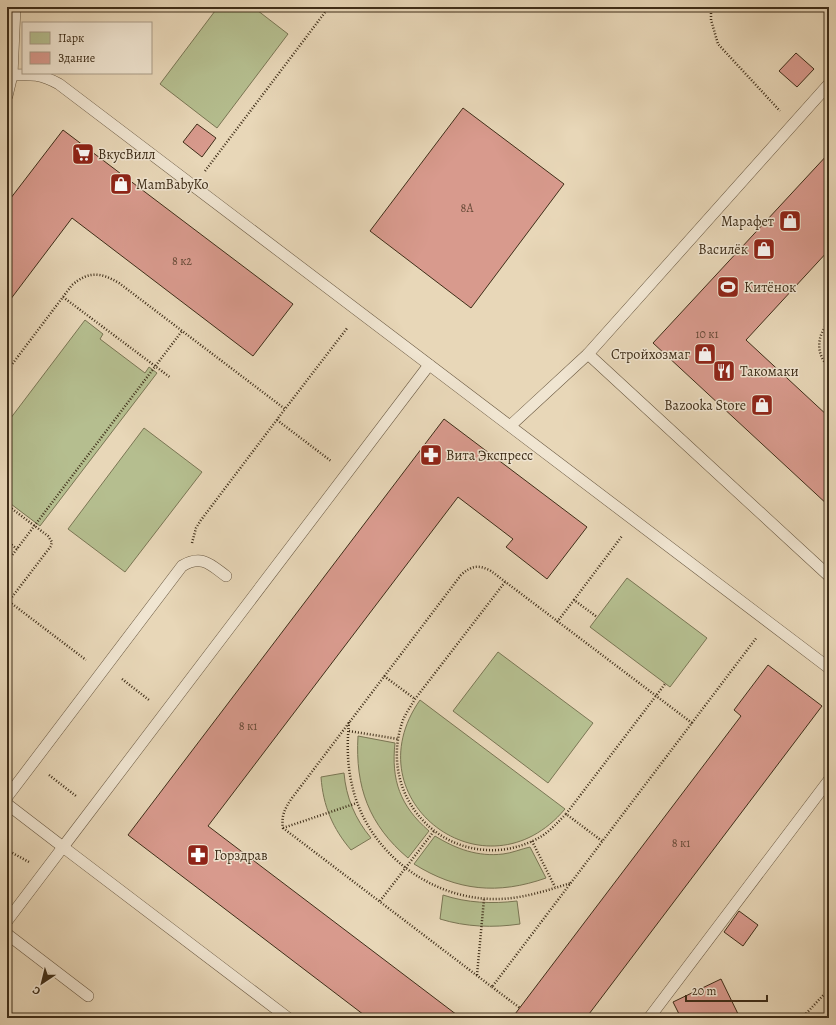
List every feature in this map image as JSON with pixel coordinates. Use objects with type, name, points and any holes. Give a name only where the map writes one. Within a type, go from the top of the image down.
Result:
[{"type":"lane","points":[[7,96],[12,75],[16,7]]},
{"type":"lane","points":[[12,75],[35,74],[59,84],[829,668]]},
{"type":"lane","points":[[510,426],[588,354],[829,84]]},
{"type":"lane","points":[[588,354],[829,576]]},
{"type":"lane","points":[[7,922],[429,365]]},
{"type":"lane","points":[[7,797],[182,566],[194,561],[207,562],[226,576]]},
{"type":"lane","points":[[649,1018],[829,780]]},
{"type":"lane","points":[[7,804],[288,1018]]},
{"type":"lane","points":[[7,934],[88,996]]},
{"type":"path","points":[[193,186],[329,7]]},
{"type":"path","points":[[711,7],[711,20],[718,44],[781,113]]},
{"type":"path","points":[[7,371],[72,285],[82,278],[92,274],[107,276],[119,283],[285,409]]},
{"type":"path","points":[[64,297],[170,378]]},
{"type":"path","points":[[194,561],[192,540],[196,528],[359,312]]},
{"type":"path","points":[[829,322],[820,335],[819,344],[820,353],[824,362],[829,367]]},
{"type":"path","points":[[7,562],[182,331]]},
{"type":"path","points":[[277,420],[347,473]]},
{"type":"path","points":[[7,505],[51,538],[52,544],[8,601],[166,712]]},
{"type":"path","points":[[557,622],[634,521]]},
{"type":"path","points":[[7,542],[17,549]]},
{"type":"path","points":[[520,1008],[283,828],[282,816],[288,803],[461,575],[468,569],[477,567],[484,568],[505,582],[692,723]]},
{"type":"path","points":[[505,582],[416,699],[404,719],[398,739],[396,759],[398,774],[404,792],[410,805],[424,822],[434,831],[457,844],[475,849],[488,850],[505,849],[523,845],[554,828],[665,684]]},
{"type":"path","points":[[574,600],[597,617]]},
{"type":"path","points":[[492,987],[769,623]]},
{"type":"path","points":[[384,676],[416,699]]},
{"type":"path","points":[[349,722],[348,755],[352,786],[357,803],[370,830],[383,847],[405,868],[426,882],[446,891],[484,899],[526,896],[571,882]]},
{"type":"path","points":[[348,731],[398,739]]},
{"type":"path","points":[[33,763],[93,808]]},
{"type":"path","points":[[283,828],[357,803]]},
{"type":"path","points":[[566,814],[602,841]]},
{"type":"path","points":[[380,901],[434,831]]},
{"type":"path","points":[[532,841],[556,887]]},
{"type":"path","points":[[477,975],[484,899]]},
{"type":"path","points":[[802,1018],[829,989]]},
{"type":"green space","points":[[218,7],[253,7],[288,34],[217,128],[160,84]]},
{"type":"green space","points":[[85,320],[103,334],[100,339],[145,373],[149,367],[157,373],[40,526],[7,501],[7,423]]},
{"type":"green space","points":[[144,428],[202,472],[125,572],[68,529]]},
{"type":"green space","points":[[627,578],[707,638],[670,687],[590,627]]},
{"type":"green space","points":[[498,652],[593,723],[548,783],[453,711]]},
{"type":"green space","points":[[420,700],[565,809],[533,835],[499,846],[466,842],[437,827],[414,803],[402,772],[403,737]]},
{"type":"green space","points":[[358,736],[395,743],[394,756],[396,781],[400,792],[404,802],[411,812],[429,831],[408,858],[383,832],[367,804],[359,772]]},
{"type":"green space","points":[[344,773],[347,791],[352,807],[360,823],[371,838],[351,850],[339,834],[330,816],[324,798],[321,777]]},
{"type":"green space","points":[[435,836],[451,845],[476,853],[494,855],[530,847],[546,878],[511,887],[494,888],[478,888],[446,880],[414,864]]},
{"type":"green space","points":[[443,895],[461,900],[480,902],[517,901],[520,924],[480,926],[460,924],[440,919]]},
{"type":"building","points":[[796,53],[814,69],[797,87],[779,71]]},
{"type":"building","points":[[463,108],[564,184],[471,308],[370,231]]},
{"type":"building","points":[[197,124],[216,138],[202,157],[183,142]]},
{"type":"building","points":[[63,130],[293,304],[253,356],[72,218],[7,304],[7,203]]},
{"type":"building","points":[[829,153],[829,250],[746,340],[829,417],[829,506],[653,343]]},
{"type":"building","points":[[444,419],[587,527],[547,579],[506,547],[513,539],[458,497],[208,826],[461,1018],[368,1018],[128,835]]},
{"type":"building","points":[[768,665],[822,706],[586,1018],[512,1018],[741,716],[734,710]]},
{"type":"building","points":[[739,911],[758,925],[743,946],[724,932]]},
{"type":"building","points":[[721,979],[740,1018],[681,1018],[673,1002]]},
{"type":"place","name":"ВкусВилл","points":[[83,154]]},
{"type":"place","name":"MamBabyKo","points":[[121,184]]},
{"type":"place","name":"Марафет","points":[[790,221]]},
{"type":"place","name":"Василёк","points":[[764,249]]},
{"type":"place","name":"Китёнок","points":[[728,287]]},
{"type":"place","name":"Стройхозмаг","points":[[705,354]]},
{"type":"place","name":"Такомаки","points":[[724,371]]},
{"type":"place","name":"Bazooka Store","points":[[762,405]]},
{"type":"place","name":"Вита Экспресс","points":[[431,455]]},
{"type":"place","name":"Горздрав","points":[[198,855]]}]
